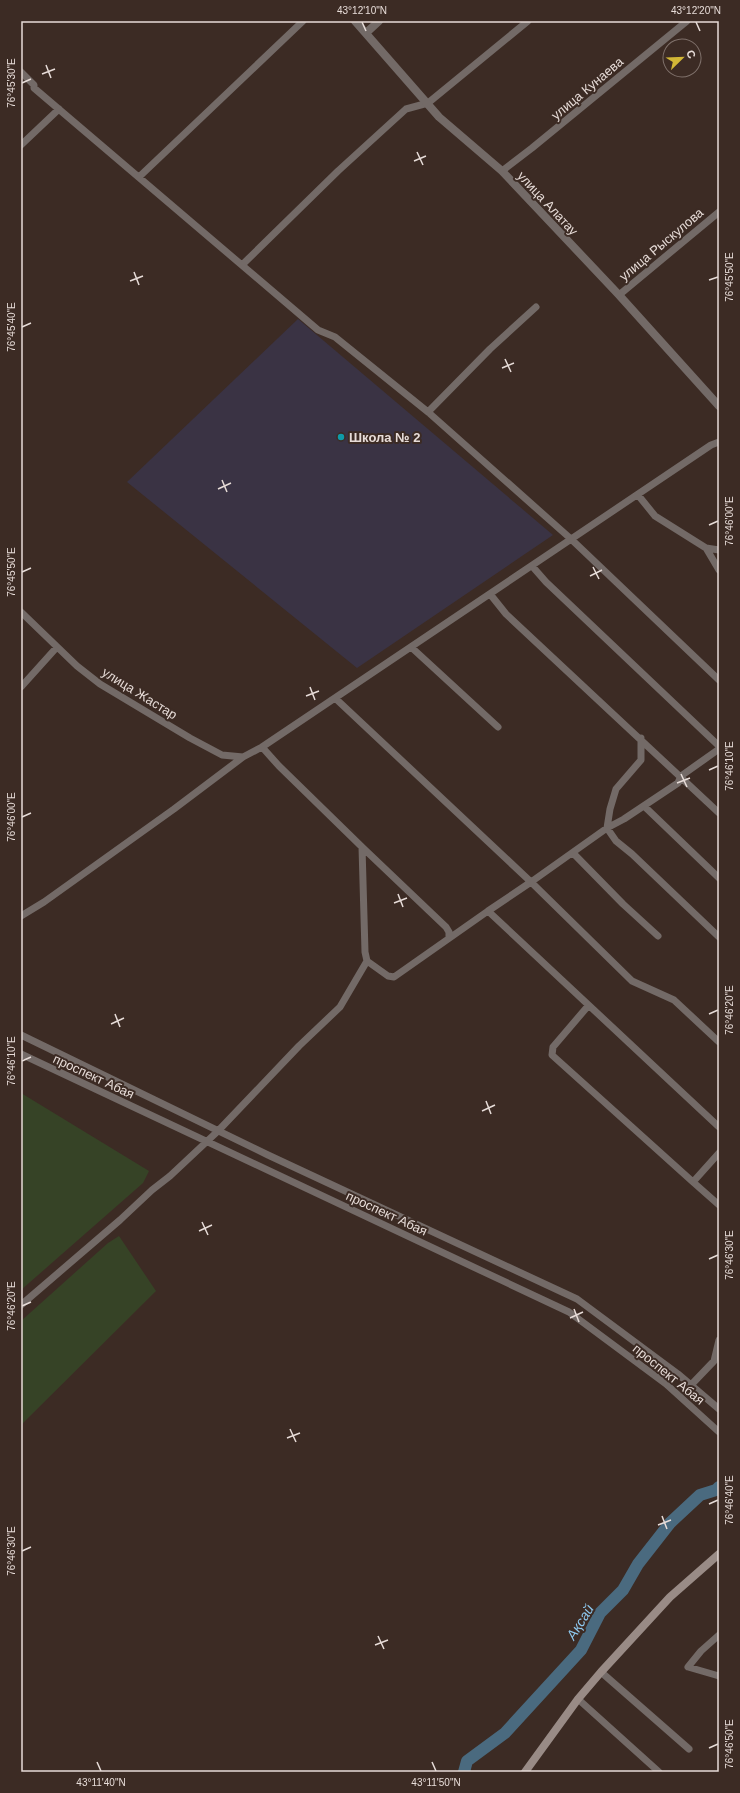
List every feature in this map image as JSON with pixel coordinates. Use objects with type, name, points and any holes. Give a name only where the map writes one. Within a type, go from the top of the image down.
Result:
[{"type":"main road","points":[[526,1772],[578,1698],[601,1672],[670,1597],[719,1554]]},
{"type":"street","points":[[139,177],[303,21]]},
{"type":"street","name":"улица Алатау","points":[[355,21],[459,136],[502,171],[619,295],[719,406]]},
{"type":"street","points":[[366,33],[379,21]]},
{"type":"street","points":[[242,264],[386,126],[406,109],[428,103],[528,21]]},
{"type":"street","name":"улица Кунаева","points":[[502,171],[687,21]]},
{"type":"street","points":[[21,72],[34,85],[34,88],[319,331],[335,337],[428,412],[572,539],[719,680]]},
{"type":"street","points":[[21,144],[59,109]]},
{"type":"street","name":"улица Рыскулова","points":[[619,295],[719,212]]},
{"type":"street","points":[[428,412],[490,350],[536,307]]},
{"type":"street","points":[[21,916],[44,902],[174,809],[243,757],[262,747],[711,445],[719,442]]},
{"type":"street","points":[[638,495],[655,516],[706,548],[719,550]]},
{"type":"street","points":[[706,548],[719,570]]},
{"type":"street","points":[[532,566],[546,582],[719,746]]},
{"type":"street","points":[[490,594],[506,614],[641,738],[719,813]]},
{"type":"street","name":"улица Жастар","points":[[21,612],[77,666],[100,684],[222,755],[243,757]]},
{"type":"street","points":[[21,687],[57,646]]},
{"type":"street","points":[[411,647],[498,727]]},
{"type":"street","points":[[335,698],[531,882],[632,981],[674,1000],[719,1042]]},
{"type":"street","points":[[641,738],[641,760],[616,788],[610,809],[607,828],[616,841],[632,854],[719,937]]},
{"type":"street","points":[[262,747],[279,766],[446,927],[449,932],[449,938]]},
{"type":"street","points":[[362,847],[365,952],[367,961],[388,976],[394,976],[399,974],[607,828],[624,819],[678,783],[681,776],[719,749]]},
{"type":"street","points":[[644,806],[719,878]]},
{"type":"street","points":[[573,853],[623,904],[658,936]]},
{"type":"street","points":[[488,911],[719,1127]]},
{"type":"street","points":[[21,1305],[170,1176],[218,1131],[294,1051],[340,1007],[367,961]]},
{"type":"street","points":[[588,1006],[553,1048],[552,1055],[719,1205]]},
{"type":"street","name":"проспект Абая","points":[[21,1035],[218,1131],[577,1299],[690,1385],[719,1409]]},
{"type":"street","name":"проспект Абая","points":[[21,1054],[569,1312],[666,1384],[718,1427]]},
{"type":"street","points":[[693,1182],[719,1153]]},
{"type":"street","points":[[690,1385],[714,1361],[719,1340]]},
{"type":"street","points":[[719,1635],[701,1651],[688,1667],[719,1676]]},
{"type":"street","points":[[601,1672],[688,1749]]},
{"type":"street","points":[[578,1698],[659,1772]]},
{"type":"shaded area","points":[[298,319],[553,535],[357,668],[127,482]]},
{"type":"green space","points":[[21,1093],[149,1171],[143,1183],[21,1290]]},
{"type":"green space","points":[[119,1236],[156,1291],[21,1425],[21,1321],[108,1243]]},
{"type":"waterway","name":"Ақсай","points":[[464,1772],[467,1761],[505,1733],[581,1650],[600,1613],[623,1590],[638,1564],[670,1523],[700,1495],[716,1490],[719,1487]]},
{"type":"place","name":"Школа № 2","points":[[341,437]]}]
